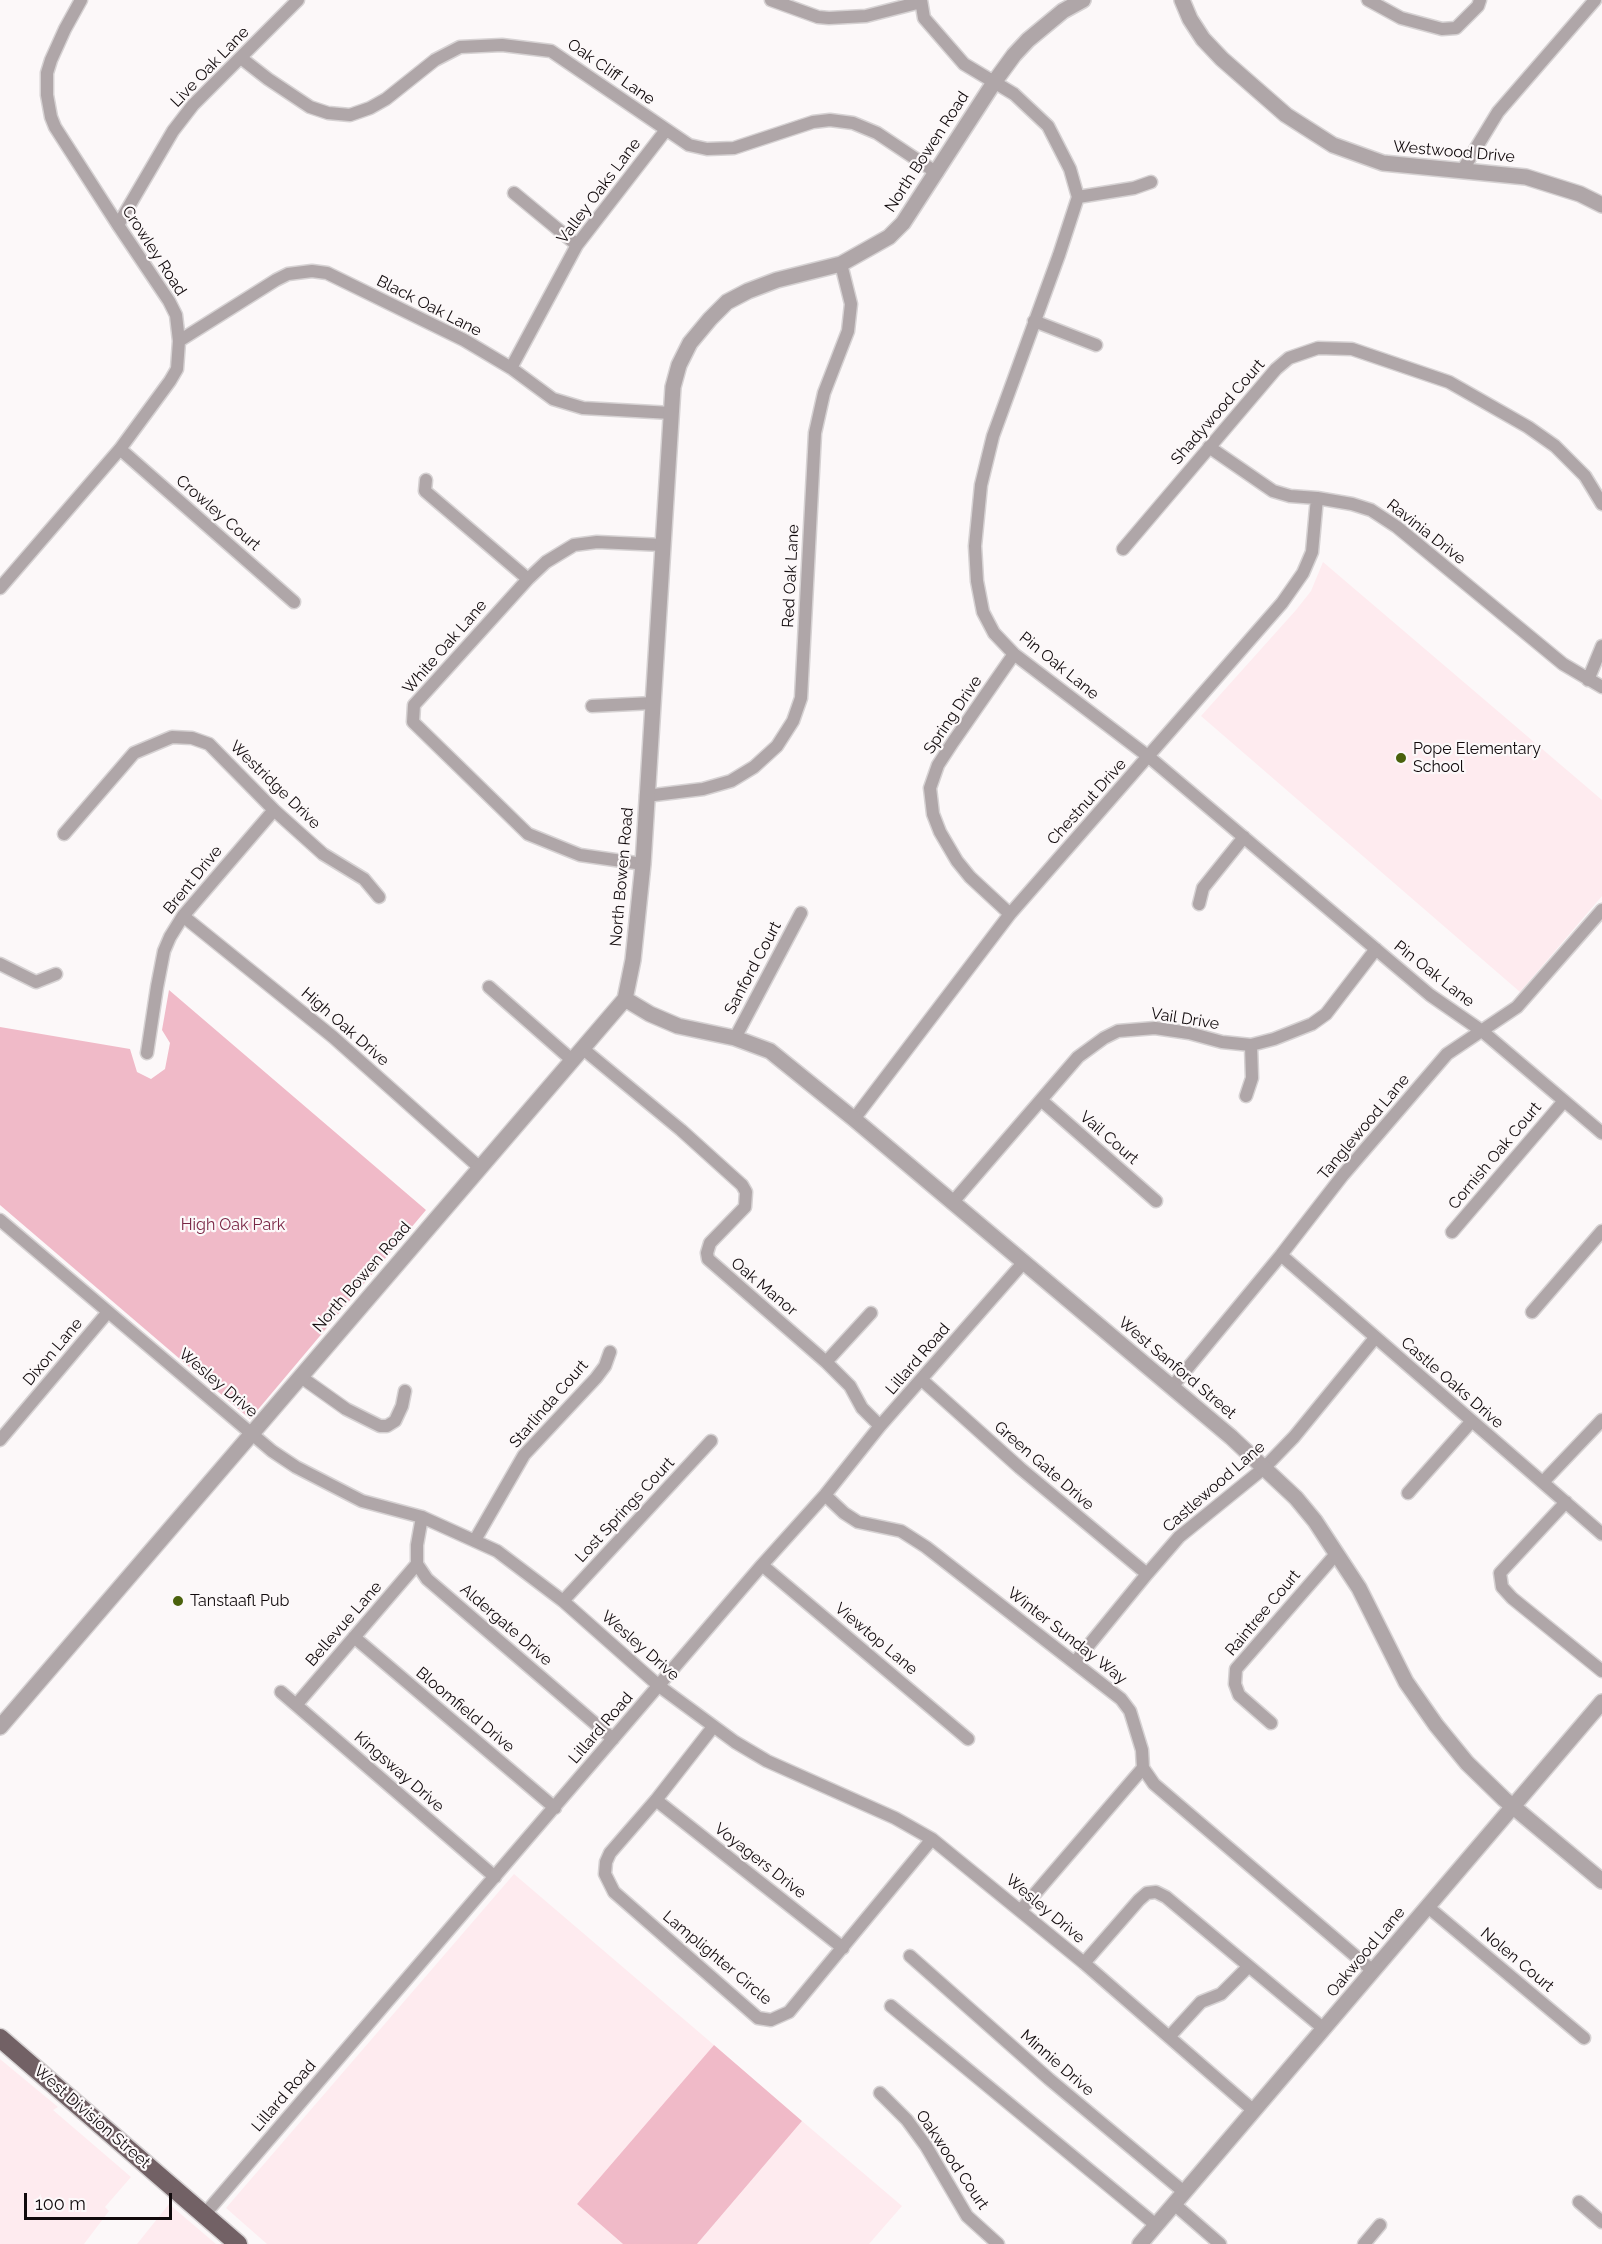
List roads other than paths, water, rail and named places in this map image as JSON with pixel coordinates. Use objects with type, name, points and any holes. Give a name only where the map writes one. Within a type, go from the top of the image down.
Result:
[{"type":"main road","name":"West Division Street","points":[[0,2038],[238,2244]]},
{"type":"street","name":"Crowley Road","points":[[0,588],[120,449],[177,369],[179,341],[176,315],[56,127],[47,95],[47,73],[51,60],[81,0]]},
{"type":"street","points":[[771,0],[818,17],[829,18],[866,16],[921,1],[924,18],[964,63],[1014,94],[1048,126],[1070,169],[1078,196],[1134,188],[1151,182]]},
{"type":"street","name":"North Bowen Road","points":[[0,1727],[625,999],[633,960],[643,864],[673,387],[686,351],[710,319],[727,302],[777,280],[841,264],[889,237],[903,223],[937,174],[995,81],[1028,40],[1063,11],[1083,0]]},
{"type":"street","name":"Westwood Drive","points":[[1182,0],[1190,19],[1203,39],[1222,59],[1287,116],[1333,145],[1383,163],[1526,177],[1580,194],[1602,205]]},
{"type":"street","points":[[1368,0],[1401,18],[1433,28],[1456,28],[1466,20],[1478,6],[1480,0]]},
{"type":"street","name":"Live Oak Lane","points":[[118,225],[173,131],[215,81],[241,58],[294,1]]},
{"type":"street","points":[[1462,171],[1498,112],[1597,3]]},
{"type":"street","name":"Oak Cliff Lane","points":[[241,58],[310,107],[328,113],[350,115],[386,99],[435,60],[460,47],[502,45],[551,51],[689,145],[707,149],[734,148],[813,122],[830,120],[853,123],[877,133],[937,174]]},
{"type":"street","name":"Valley Oaks Lane","points":[[511,368],[577,245],[666,130]]},
{"type":"street","points":[[514,193],[577,245]]},
{"type":"street","name":"Pin Oak Lane","points":[[1078,196],[993,436],[981,485],[975,546],[977,581],[983,612],[994,633],[1014,654],[1149,757],[1430,995],[1482,1031],[1602,1133]]},
{"type":"street","name":"Red Oak Lane","points":[[646,796],[703,789],[730,781],[754,767],[777,746],[793,720],[801,698],[815,433],[824,393],[848,331],[850,304],[841,264]]},
{"type":"street","name":"Black Oak Lane","points":[[179,341],[288,274],[312,271],[327,273],[464,340],[511,368],[553,399],[583,408],[671,413]]},
{"type":"street","points":[[1034,321],[1096,345]]},
{"type":"street","name":"Shadywood Court","points":[[1123,549],[1276,369],[1289,358],[1318,348],[1352,349],[1449,382],[1528,427],[1569,459],[1585,476],[1602,504]]},
{"type":"street","name":"Ravinia Drive","points":[[1209,447],[1274,491],[1290,496],[1317,498],[1371,510],[1397,526],[1563,664],[1602,687]]},
{"type":"street","name":"Crowley Court","points":[[120,449],[294,602]]},
{"type":"street","points":[[426,480],[425,491],[528,579]]},
{"type":"street","name":"Chestnut Drive","points":[[854,1119],[1010,914],[1282,603],[1303,573],[1312,552],[1317,498]]},
{"type":"street","name":"White Oak Lane","points":[[643,864],[580,855],[528,834],[413,722],[414,705],[546,562],[574,545],[597,542],[663,545]]},
{"type":"street","points":[[1588,680],[1602,646]]},
{"type":"street","name":"Spring Drive","points":[[1010,914],[970,877],[957,861],[940,832],[933,814],[930,788],[938,765],[1014,654]]},
{"type":"street","points":[[592,706],[652,703]]},
{"type":"street","name":"Westridge Drive","points":[[64,834],[134,753],[171,737],[192,738],[209,744],[274,810],[322,854],[364,879],[379,897]]},
{"type":"street","name":"Brent Drive","points":[[147,1053],[164,951],[170,937],[183,916],[274,810]]},
{"type":"street","points":[[1199,904],[1203,888],[1244,837]]},
{"type":"street","name":"Tanglewood Lane","points":[[1172,1387],[1281,1255],[1343,1175],[1447,1054],[1517,1007],[1602,910]]},
{"type":"street","name":"Sanford Court","points":[[735,1038],[801,913]]},
{"type":"street","name":"High Oak Drive","points":[[183,916],[333,1037],[480,1168]]},
{"type":"street","name":"Vail Drive","points":[[952,1203],[1078,1057],[1104,1038],[1118,1031],[1155,1028],[1189,1033],[1222,1042],[1251,1045],[1274,1039],[1312,1024],[1326,1014],[1376,949]]},
{"type":"street","points":[[0,964],[36,982],[56,974]]},
{"type":"street","points":[[489,987],[577,1054]]},
{"type":"street","name":"West Sanford Street","points":[[625,999],[650,1014],[678,1026],[735,1038],[770,1051],[1172,1387],[1264,1468],[1296,1498],[1316,1521],[1359,1588],[1406,1682],[1467,1762],[1504,1799],[1602,1881]]},
{"type":"street","points":[[1246,1096],[1252,1078],[1251,1045]]},
{"type":"street","name":"Oak Manor","points":[[577,1054],[681,1131],[742,1185],[746,1192],[745,1207],[710,1243],[708,1259],[826,1362],[850,1386],[862,1408],[880,1426]]},
{"type":"street","name":"Vail Court","points":[[1041,1100],[1156,1201]]},
{"type":"street","name":"Cornish Oak Court","points":[[1452,1232],[1564,1101]]},
{"type":"street","name":"Wesley Drive","points":[[0,1220],[252,1434],[296,1467],[362,1501],[422,1517],[497,1551],[563,1601],[659,1686],[713,1727],[767,1761],[896,1818],[932,1839],[1084,1963],[1254,2111]]},
{"type":"street","points":[[1532,1312],[1602,1230]]},
{"type":"street","name":"Castle Oaks Drive","points":[[1281,1255],[1602,1534]]},
{"type":"street","name":"Lillard Road","points":[[204,2214],[762,1565],[825,1495],[880,1426],[1023,1263]]},
{"type":"street","name":"Dixon Lane","points":[[0,1440],[108,1312]]},
{"type":"street","points":[[826,1362],[871,1313]]},
{"type":"street","name":"Castlewood Lane","points":[[1075,1662],[1179,1537],[1264,1468],[1294,1437],[1376,1338]]},
{"type":"street","name":"Starlinda Court","points":[[475,1540],[524,1455],[596,1378],[605,1366],[610,1352]]},
{"type":"street","points":[[301,1377],[346,1408],[380,1426],[387,1426],[395,1421],[402,1406],[405,1391]]},
{"type":"street","name":"Green Gate Drive","points":[[922,1380],[1020,1468],[1147,1574]]},
{"type":"street","points":[[1544,1482],[1602,1420]]},
{"type":"street","points":[[1408,1493],[1471,1422]]},
{"type":"street","name":"Lost Springs Court","points":[[563,1601],[711,1441]]},
{"type":"street","name":"Winter Sunday Way","points":[[825,1495],[844,1514],[858,1522],[901,1531],[918,1542],[1121,1699],[1131,1711],[1142,1750],[1143,1768]]},
{"type":"street","points":[[1566,1502],[1500,1573],[1502,1587],[1512,1598],[1602,1671]]},
{"type":"street","points":[[417,1564],[417,1545],[422,1517]]},
{"type":"street","name":"Raintree Court","points":[[1271,1723],[1239,1695],[1235,1684],[1236,1669],[1336,1554]]},
{"type":"street","name":"Bellevue Lane","points":[[296,1705],[417,1564]]},
{"type":"street","name":"Aldergate Drive","points":[[417,1564],[427,1579],[613,1739]]},
{"type":"street","name":"Viewtop Lane","points":[[762,1565],[968,1739]]},
{"type":"street","name":"Bloomfield Drive","points":[[354,1637],[555,1808]]},
{"type":"street","name":"Kingsway Drive","points":[[281,1692],[495,1877]]},
{"type":"street","name":"Oakwood Lane","points":[[1140,2244],[1602,1702]]},
{"type":"street","name":"Lamplighter Circle","points":[[713,1727],[656,1800],[610,1853],[605,1868],[608,1884],[614,1892],[758,2018],[771,2020],[789,2013],[932,1839]]},
{"type":"street","points":[[1021,1910],[1143,1768],[1154,1784],[1373,1971]]},
{"type":"street","name":"Voyagers Drive","points":[[656,1800],[843,1948]]},
{"type":"street","points":[[1084,1963],[1139,1900],[1147,1893],[1156,1892],[1166,1897],[1324,2029]]},
{"type":"street","name":"Nolen Court","points":[[1428,1907],[1584,2038]]},
{"type":"street","name":"Minnie Drive","points":[[910,1956],[1179,2198],[1220,2244]]},
{"type":"street","points":[[1169,2037],[1202,2002],[1221,1995],[1248,1967]]},
{"type":"street","points":[[891,2006],[1156,2225]]},
{"type":"street","name":"Oakwood Court","points":[[880,2093],[907,2120],[926,2146],[967,2216],[998,2244]]},
{"type":"street","points":[[1579,2202],[1602,2222]]},
{"type":"street","points":[[1364,2244],[1380,2225]]},
{"type":"place","name":"Pope Elementary School","points":[[1401,758]]},
{"type":"place","name":"Tanstaafl Pub","points":[[178,1601]]},
{"type":"park label","name":"High Oak Park","points":[[233,1225]]}]
